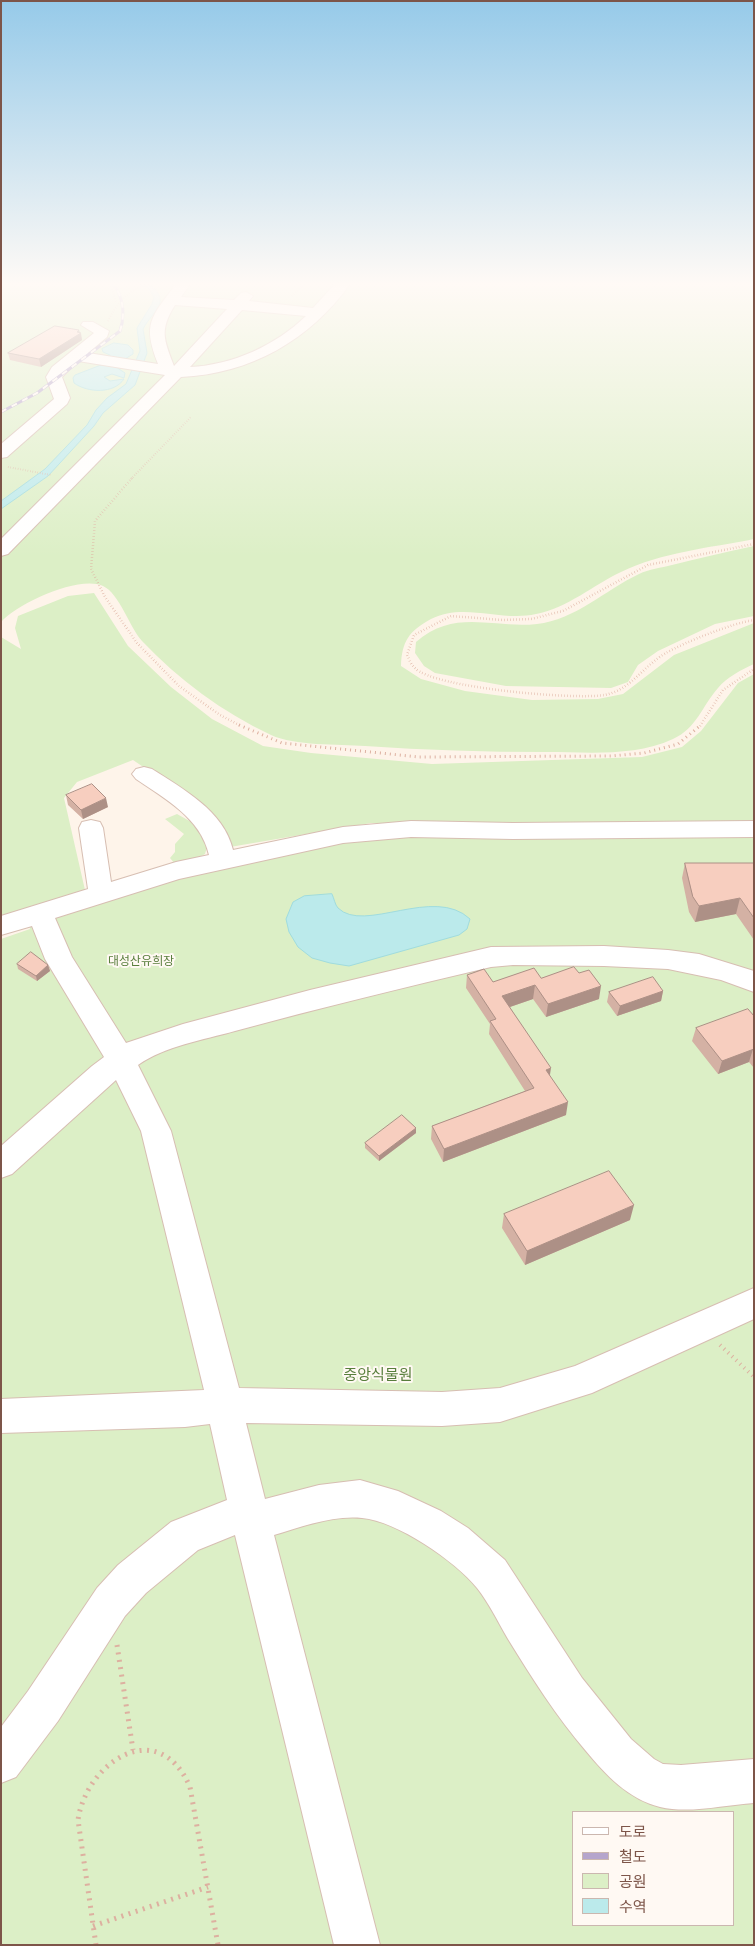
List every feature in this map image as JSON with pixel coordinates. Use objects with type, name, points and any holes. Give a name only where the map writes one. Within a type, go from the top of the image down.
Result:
[{"type":"street","points":[[3,460],[61,401],[62,398],[54,377],[55,375]]},
{"type":"street","points":[[1,550],[169,375]]},
{"type":"street","points":[[144,774],[180,798],[203,819],[217,838],[223,860]]},
{"type":"street","points":[[91,828],[98,881],[103,895]]},
{"type":"street","points":[[1,926],[176,871],[314,839],[401,829],[532,831],[754,829]]},
{"type":"street","points":[[40,914],[59,959],[121,1060],[156,1131],[219,1376],[224,1405],[357,1945]]},
{"type":"street","points":[[1,1166],[121,1060],[140,1049],[183,1035],[310,1000],[491,957],[513,955],[649,958],[717,968],[754,982]]},
{"type":"street","points":[[1,1416],[185,1410],[224,1405],[442,1409],[500,1405],[579,1381],[754,1303]]},
{"type":"street","points":[[1,1762],[43,1706],[111,1602],[147,1566],[185,1536],[251,1516],[362,1499],[398,1510],[432,1527],[473,1555],[490,1574],[594,1729],[639,1776],[658,1785],[673,1787],[754,1781]]},
{"type":"path","points":[[191,417],[141,467],[95,520],[91,569],[105,597],[137,643],[179,686],[220,715],[260,735],[282,743],[419,757],[611,756],[644,753],[678,744],[690,735],[701,725],[723,690],[745,673],[754,669]]},
{"type":"path","points":[[3,460],[38,473],[49,475]]},
{"type":"path","points":[[754,544],[648,565],[564,611],[531,619],[450,616],[414,635],[407,654],[415,669],[435,678],[483,689],[540,694],[604,694],[624,687],[664,653],[740,622],[754,620]]},
{"type":"path","points":[[701,1327],[754,1377]]},
{"type":"path","points":[[111,1602],[133,1750]]},
{"type":"path","points":[[96,1945],[78,1820],[81,1802],[90,1787],[109,1766],[133,1750],[150,1750],[170,1757],[186,1775],[218,1945]]},
{"type":"path","points":[[93,1926],[208,1887]]},
{"type":"green space","points":[[1,375],[754,375],[754,539],[669,555],[637,565],[611,577],[559,607],[536,614],[509,616],[456,612],[444,614],[431,619],[417,628],[408,638],[403,650],[401,666],[421,679],[465,691],[532,700],[598,699],[623,694],[674,655],[754,623],[754,664],[726,680],[712,695],[688,729],[673,739],[658,745],[627,751],[594,753],[500,752],[317,744],[281,739],[235,716],[186,682],[142,641],[119,603],[109,590],[103,586],[79,584],[49,593],[34,599],[1,622]]},
{"type":"green space","points":[[754,546],[754,616],[715,624],[658,651],[638,665],[628,682],[611,688],[506,686],[435,673],[424,666],[415,653],[416,642],[431,632],[445,626],[475,622],[521,625],[551,621],[577,611],[643,572]]},
{"type":"green space","name":"중앙식물원","points":[[94,593],[128,646],[171,687],[212,719],[263,746],[311,753],[432,764],[642,757],[682,747],[701,731],[738,683],[754,674],[754,821],[669,827],[371,823],[230,847],[204,808],[133,760],[77,782],[64,798],[85,890],[384,834],[754,836],[754,1945],[1,1945],[1,939],[30,929],[26,912],[1,919],[1,637],[21,649],[15,628],[18,616],[68,596]]},
{"type":"green space","points":[[177,814],[202,828],[209,840],[205,854],[194,860],[175,864],[170,858],[175,852],[175,844],[184,834],[165,819]]},
{"type":"water","points":[[75,375],[110,375],[104,377],[110,381],[124,379],[114,387],[93,390],[74,383],[73,378]]},
{"type":"water","points":[[114,375],[125,375],[124,378]]},
{"type":"water","points":[[130,375],[139,375],[135,385],[103,413],[94,426],[48,476],[1,509],[1,501],[45,469],[87,425],[96,410],[107,398],[126,384]]},
{"type":"water","points":[[332,894],[338,908],[350,915],[365,916],[419,907],[438,907],[455,910],[470,919],[467,929],[459,935],[349,966],[330,963],[312,958],[298,947],[289,932],[286,919],[293,902],[304,896]]},
{"type":"building","points":[[92,784],[106,798],[81,810],[66,795]]},
{"type":"building","points":[[685,863],[754,863],[754,918],[740,898],[699,906],[693,897]]},
{"type":"building","points":[[31,952],[48,965],[36,976],[17,964]]},
{"type":"building","points":[[574,967],[579,973],[589,970],[601,986],[548,1004],[535,985],[502,996],[551,1068],[546,1070],[568,1102],[444,1149],[432,1126],[534,1088],[490,1021],[496,1019],[467,975],[484,969],[493,982],[534,968],[541,978]]},
{"type":"building","points":[[653,977],[663,991],[620,1006],[609,992]]},
{"type":"building","points":[[748,1009],[754,1016],[754,1049],[722,1061],[696,1028]]},
{"type":"building","points":[[402,1115],[416,1128],[379,1156],[365,1143]]},
{"type":"building","points":[[609,1171],[634,1205],[527,1251],[504,1214]]},
{"type":"railway","points":[[1,412],[37,393],[61,375]]},
{"type":"park label","name":"대성산유희장","points":[[141,962]]}]
